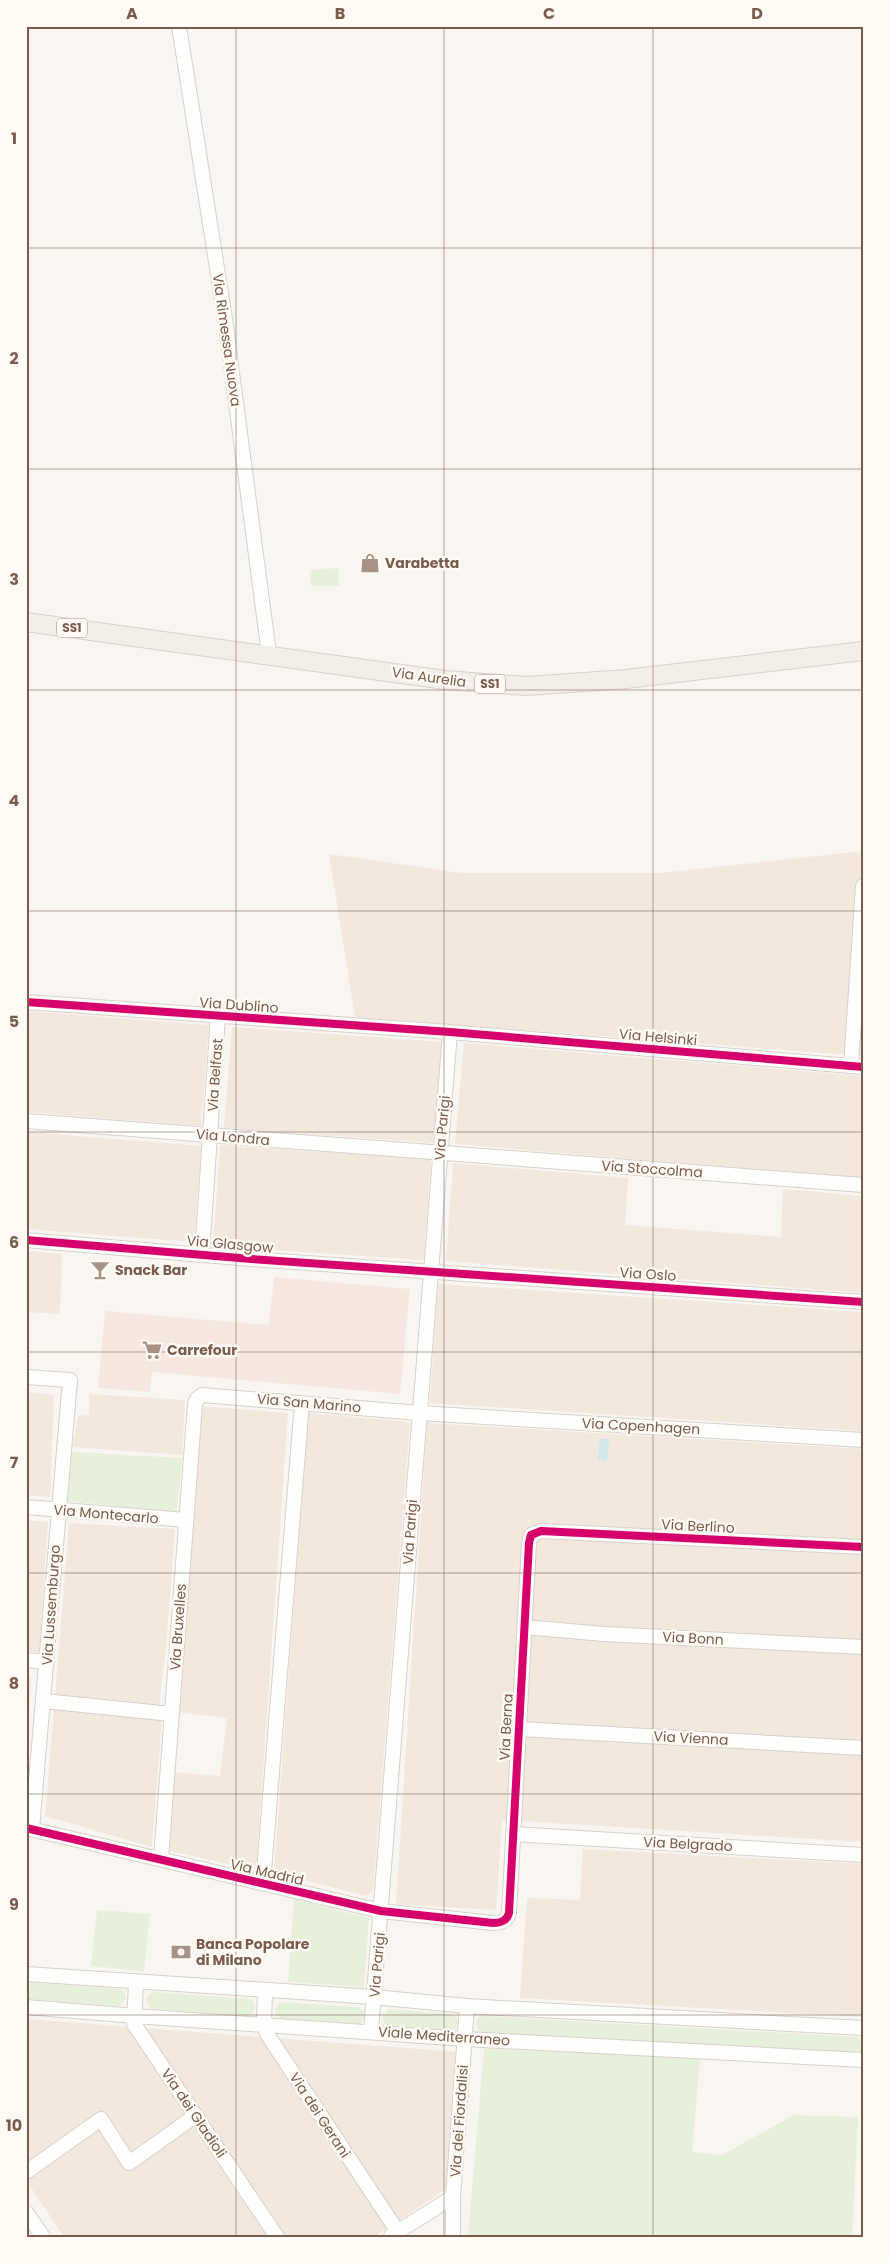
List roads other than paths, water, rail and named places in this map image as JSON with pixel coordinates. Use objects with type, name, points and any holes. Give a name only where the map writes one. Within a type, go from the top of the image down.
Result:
[{"type":"main road","name":"Via Aurelia","points":[[26,622],[270,654],[445,680],[527,686],[626,679],[863,651]]},
{"type":"street","name":"Via Rimessa Nuova","points":[[179,26],[225,319],[270,654]]},
{"type":"street","points":[[857,1066],[863,886]]},
{"type":"street","name":"Via Dublino","points":[[26,1002],[450,1032]]},
{"type":"street","name":"Via Belfast","points":[[202,1254],[218,1016]]},
{"type":"street","name":"Via Helsinki","points":[[450,1032],[857,1066]]},
{"type":"street","name":"Via Parigi","points":[[371,2031],[450,1032]]},
{"type":"street","name":"Via Londra","points":[[26,1121],[441,1153]]},
{"type":"street","name":"Via Stoccolma","points":[[441,1153],[863,1185]]},
{"type":"street","name":"Via Glasgow","points":[[26,1240],[431,1271]]},
{"type":"street","name":"Via Oslo","points":[[431,1271],[863,1302]]},
{"type":"street","name":"Via Lussemburgo","points":[[26,1377],[70,1380],[44,1701],[29,1829]]},
{"type":"street","name":"Via San Marino","points":[[200,1396],[208,1394],[419,1413]]},
{"type":"street","name":"Via Bruxelles","points":[[161,1859],[195,1404],[200,1396]]},
{"type":"street","points":[[262,1883],[302,1403]]},
{"type":"street","name":"Via Copenhagen","points":[[419,1413],[863,1440]]},
{"type":"street","name":"Via Montecarlo","points":[[26,1507],[186,1520]]},
{"type":"street","name":"Via Berlino","points":[[533,1534],[541,1531],[863,1547]]},
{"type":"street","name":"Via Berna","points":[[504,1920],[509,1912],[529,1543],[533,1534]]},
{"type":"street","name":"Via Bonn","points":[[524,1627],[604,1634],[863,1646]]},
{"type":"street","points":[[26,1660],[47,1662]]},
{"type":"street","points":[[44,1701],[171,1714]]},
{"type":"street","name":"Via Vienna","points":[[519,1729],[863,1748]]},
{"type":"street","name":"Via Madrid","points":[[29,1829],[381,1911],[493,1923],[504,1920]]},
{"type":"street","name":"Via Belgrado","points":[[513,1834],[863,1855]]},
{"type":"street","points":[[26,1974],[136,1983],[374,1997],[466,2006],[863,2028]]},
{"type":"street","name":"Via dei Gladioli","points":[[136,1983],[134,2024],[277,2237]]},
{"type":"street","name":"Via dei Gerani","points":[[265,1991],[264,2024],[267,2034],[394,2235]]},
{"type":"street","name":"Via dei Fiordalisi","points":[[453,2237],[453,2197],[466,2006]]},
{"type":"street","name":"Viale Mediterraneo","points":[[26,2007],[465,2039],[863,2060]]},
{"type":"street","points":[[26,2172],[101,2119],[129,2163],[195,2116]]},
{"type":"street","points":[[394,2235],[453,2197]]},
{"type":"street","points":[[26,2212],[43,2237]]},
{"type":"water","points":[[600,1439],[609,1439],[607,1461],[598,1460]]},
{"type":"place","name":"Varabetta","points":[[370,563]]},
{"type":"place","name":"Snack Bar","points":[[100,1270]]},
{"type":"place","name":"Carrefour","points":[[152,1350]]},
{"type":"place","name":"Banca Popolare di Milano","points":[[181,1952]]}]
